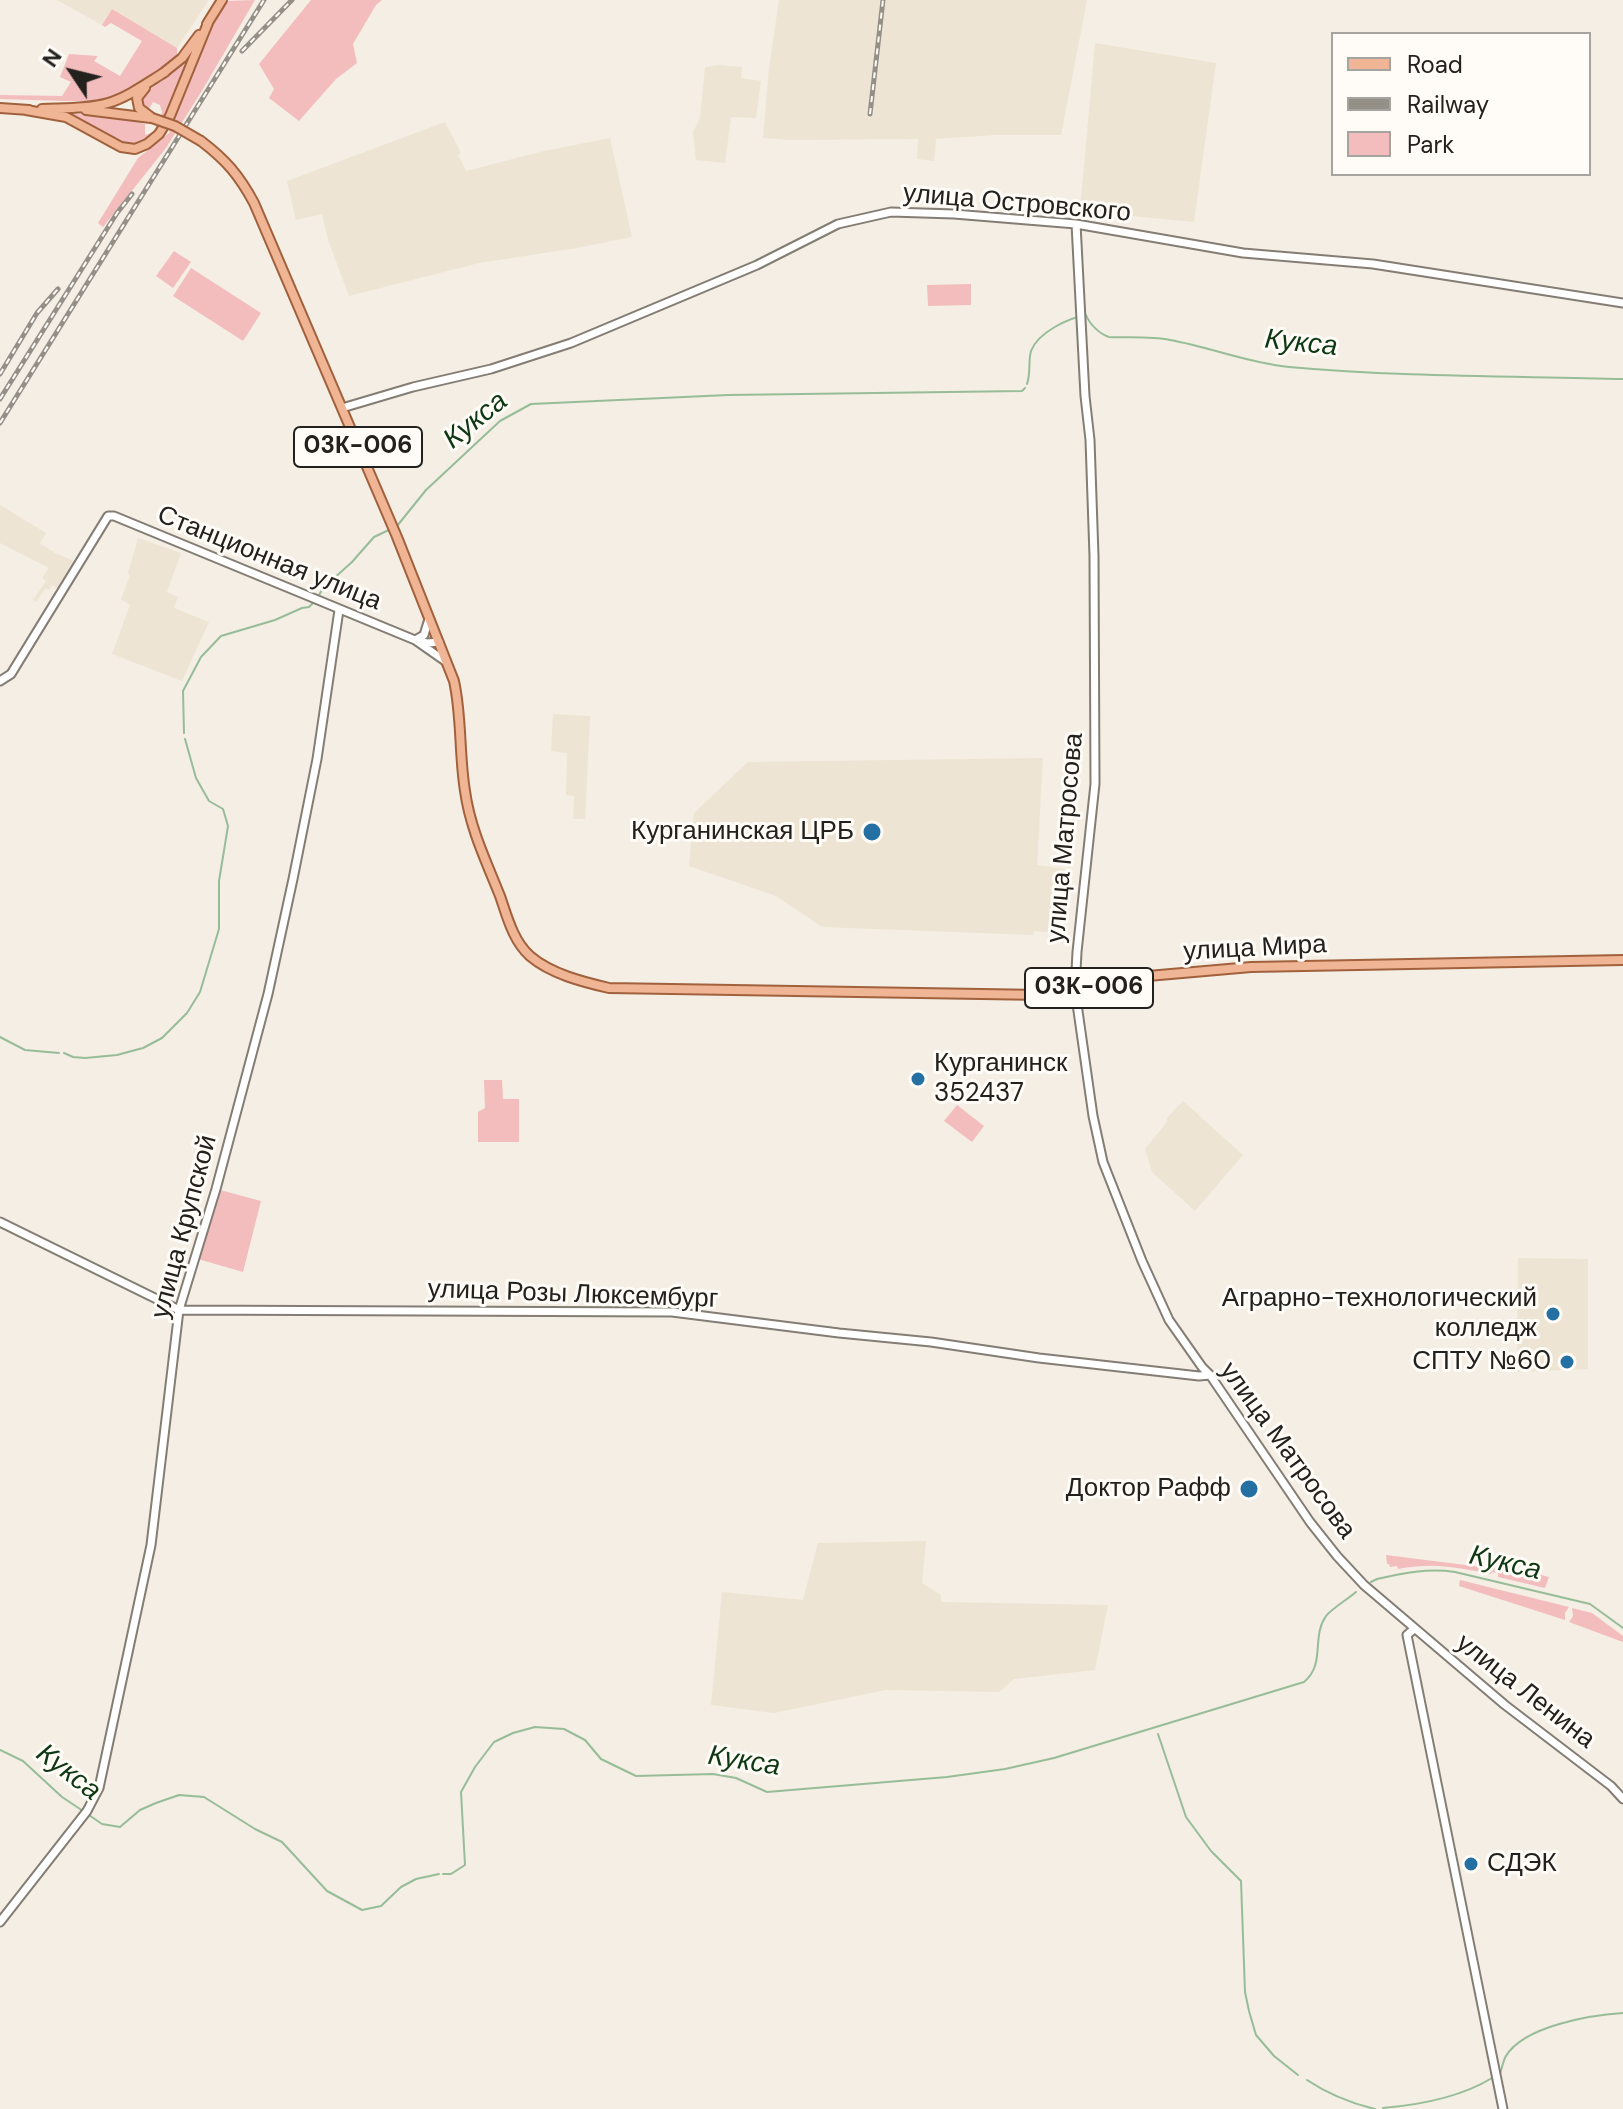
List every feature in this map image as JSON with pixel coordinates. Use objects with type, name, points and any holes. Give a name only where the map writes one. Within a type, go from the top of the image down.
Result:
[{"type":"main road","points":[[152,118],[139,108],[137,98],[142,90],[182,58],[222,0]]},
{"type":"main road","points":[[26,110],[66,117],[121,147],[135,149],[147,144],[159,134],[170,116],[208,23]]},
{"type":"main road","points":[[63,108],[110,103],[165,72]]},
{"type":"main road","name":"03К-006","points":[[0,108],[63,108],[152,118],[175,126],[201,141],[239,176],[254,203],[342,408],[447,662]]},
{"type":"main road","name":"улица Мира","points":[[447,662],[458,700],[468,812],[514,935],[531,957],[582,982],[609,988],[1043,995],[1148,976],[1251,967],[1623,960]]},
{"type":"street","name":"улица Островского","points":[[342,408],[491,369],[571,343],[757,265],[838,224],[891,212],[1076,224],[1243,253],[1373,264],[1623,303]]},
{"type":"street","name":"улица Матросова","points":[[1076,224],[1094,556],[1095,784],[1075,990],[1093,1116],[1103,1162],[1169,1320],[1310,1522],[1367,1588],[1414,1629]]},
{"type":"street","name":"Станционная улица","points":[[0,681],[11,674],[108,516],[415,640],[439,642]]},
{"type":"street","name":"улица Крупской","points":[[0,1922],[85,1813],[99,1788],[151,1545],[179,1310],[216,1189],[268,994],[317,759],[339,610]]},
{"type":"street","points":[[415,640],[424,635],[429,616]]},
{"type":"street","name":"Станционная улица","points":[[415,640],[447,662]]},
{"type":"street","name":"улица Розы Люксембург","points":[[0,1222],[179,1310],[672,1312],[931,1342],[1039,1358],[1210,1375]]},
{"type":"street","points":[[1414,1629],[1407,1635],[1503,2109]]},
{"type":"street","name":"улица Ленина","points":[[1414,1629],[1505,1705],[1619,1791]]},
{"type":"shaded area","points":[[57,0],[209,0],[177,48],[112,9],[102,25]]},
{"type":"shaded area","points":[[779,0],[1087,0],[1061,135],[936,139],[934,161],[917,159],[918,139],[763,138]]},
{"type":"shaded area","points":[[1095,43],[1216,63],[1194,222],[1080,211]]},
{"type":"shaded area","points":[[705,67],[742,67],[741,78],[761,81],[756,118],[731,117],[725,163],[696,160],[693,132],[700,118]]},
{"type":"shaded area","points":[[445,122],[461,153],[458,155],[466,171],[610,138],[632,237],[479,263],[349,296],[328,240],[322,214],[296,220],[287,181]]},
{"type":"shaded area","points":[[0,505],[46,533],[40,543],[76,562],[60,589],[52,585],[49,590],[46,588],[36,602],[33,600],[46,581],[42,578],[49,568],[0,543]]},
{"type":"shaded area","points":[[138,538],[181,553],[167,592],[178,597],[174,608],[209,622],[182,681],[112,654],[130,605],[121,599]]},
{"type":"shaded area","points":[[553,714],[590,716],[585,819],[573,819],[574,796],[566,795],[567,753],[551,751]]},
{"type":"shaded area","name":"Курганинская ЦРБ","points":[[1043,758],[1037,865],[1065,869],[1059,933],[1034,931],[1033,935],[822,927],[776,896],[689,866],[694,813],[748,762]]},
{"type":"shaded area","points":[[1183,1101],[1243,1155],[1195,1211],[1152,1172],[1145,1149]]},
{"type":"shaded area","name":"Аграрно-технологический колледж","points":[[1518,1258],[1588,1259],[1588,1369],[1517,1372]]},
{"type":"shaded area","points":[[926,1541],[922,1583],[941,1595],[941,1602],[1108,1605],[1095,1670],[1014,1679],[999,1692],[886,1690],[774,1713],[711,1705],[722,1592],[803,1600],[818,1543]]},
{"type":"green space","points":[[255,0],[166,148],[103,227],[98,223],[138,158],[169,133],[211,26],[226,1]]},
{"type":"green space","points":[[311,0],[382,0],[353,44],[357,63],[336,79],[299,121],[269,98],[274,89],[259,64]]},
{"type":"green space","points":[[112,9],[177,48],[177,56],[160,71],[123,94],[99,102],[0,99],[0,95],[62,96],[71,82],[60,77],[69,54],[98,56],[94,61],[120,76],[142,41],[111,23],[105,27],[102,25]]},
{"type":"green space","points":[[185,63],[179,88],[166,118],[148,141],[136,145],[123,143],[67,113],[126,119],[145,124],[145,135],[149,134],[157,126],[162,112],[160,105],[153,102],[149,109],[144,106],[142,98]]},
{"type":"green space","points":[[174,251],[191,262],[173,288],[156,276]]},
{"type":"green space","points":[[191,268],[261,313],[243,341],[173,296]]},
{"type":"green space","points":[[971,284],[971,305],[928,306],[927,285]]},
{"type":"green space","points":[[484,1080],[502,1080],[503,1099],[519,1099],[519,1142],[478,1142],[478,1112],[485,1108]]},
{"type":"green space","points":[[957,1105],[984,1126],[972,1142],[944,1121]]},
{"type":"green space","points":[[220,1190],[261,1201],[243,1272],[198,1259]]},
{"type":"green space","points":[[1386,1555],[1549,1577],[1545,1588],[1498,1577],[1498,1573],[1455,1567],[1398,1569],[1387,1564]]},
{"type":"green space","points":[[1460,1580],[1569,1607],[1565,1620],[1459,1586]]},
{"type":"green space","points":[[1572,1608],[1592,1613],[1623,1636],[1623,1642],[1569,1622],[1573,1616]]},
{"type":"waterway","name":"Кукса","points":[[1027,384],[1031,351],[1040,338],[1055,327],[1086,315],[1096,329],[1109,337],[1163,339],[1289,367],[1414,374],[1623,379]]},
{"type":"waterway","name":"Кукса","points":[[397,526],[426,490],[500,421],[531,404],[728,395],[1022,391],[1025,388]]},
{"type":"waterway","name":"Кукса","points":[[318,597],[323,588],[374,537],[391,529]]},
{"type":"waterway","name":"Кукса","points":[[184,733],[183,691],[201,657],[221,636],[275,620],[309,607],[314,602]]},
{"type":"waterway","name":"Кукса","points":[[64,1053],[85,1058],[117,1055],[143,1048],[162,1038],[187,1013],[200,992],[219,929],[219,881],[228,826],[223,809],[209,801],[196,778],[185,739]]},
{"type":"waterway","name":"Кукса","points":[[0,1037],[25,1050],[59,1053]]},
{"type":"waterway","name":"Кукса","points":[[1371,1582],[1416,1572],[1455,1572],[1590,1604],[1623,1628]]},
{"type":"waterway","name":"Кукса","points":[[443,1874],[451,1874],[465,1865],[461,1792],[494,1742],[513,1733],[535,1727],[564,1729],[585,1740],[601,1759],[636,1776],[713,1774],[736,1778],[767,1792],[1005,1769],[1054,1758],[1304,1682],[1315,1667],[1319,1633],[1326,1616],[1356,1592]]},
{"type":"waterway","name":"Кукса","points":[[1158,1734],[1186,1817],[1211,1851],[1241,1881],[1245,1992],[1256,2035],[1274,2056],[1298,2075]]},
{"type":"waterway","name":"Кукса","points":[[0,1750],[23,1761],[62,1797],[83,1811]]},
{"type":"waterway","name":"Кукса","points":[[89,1815],[102,1824],[120,1827],[140,1810],[156,1803],[179,1795],[204,1797],[282,1842],[327,1891],[362,1910],[381,1906],[401,1887],[416,1879],[439,1874]]},
{"type":"waterway","name":"Кукса","points":[[1500,2074],[1506,2056],[1527,2037],[1559,2024],[1623,2013]]},
{"type":"waterway","name":"Кукса","points":[[1383,2108],[1439,2099],[1492,2078]]},
{"type":"waterway","name":"Кукса","points":[[1307,2080],[1340,2098],[1375,2109]]},
{"type":"railway","points":[[0,423],[264,0]]},
{"type":"railway","points":[[242,51],[292,0]]},
{"type":"railway","points":[[870,114],[883,0]]},
{"type":"railway","points":[[0,399],[132,194]]},
{"type":"railway","points":[[0,374],[37,313],[58,289]]},
{"type":"place","name":"Курганинская ЦРБ","points":[[872,832]]},
{"type":"place","name":"Курганинск 352437","points":[[918,1079]]},
{"type":"place","name":"Аграрно-технологический колледж","points":[[1553,1314]]},
{"type":"place","name":"СПТУ №60","points":[[1567,1362]]},
{"type":"place","name":"Доктор Рафф","points":[[1249,1489]]},
{"type":"place","name":"СДЭК","points":[[1471,1864]]}]
